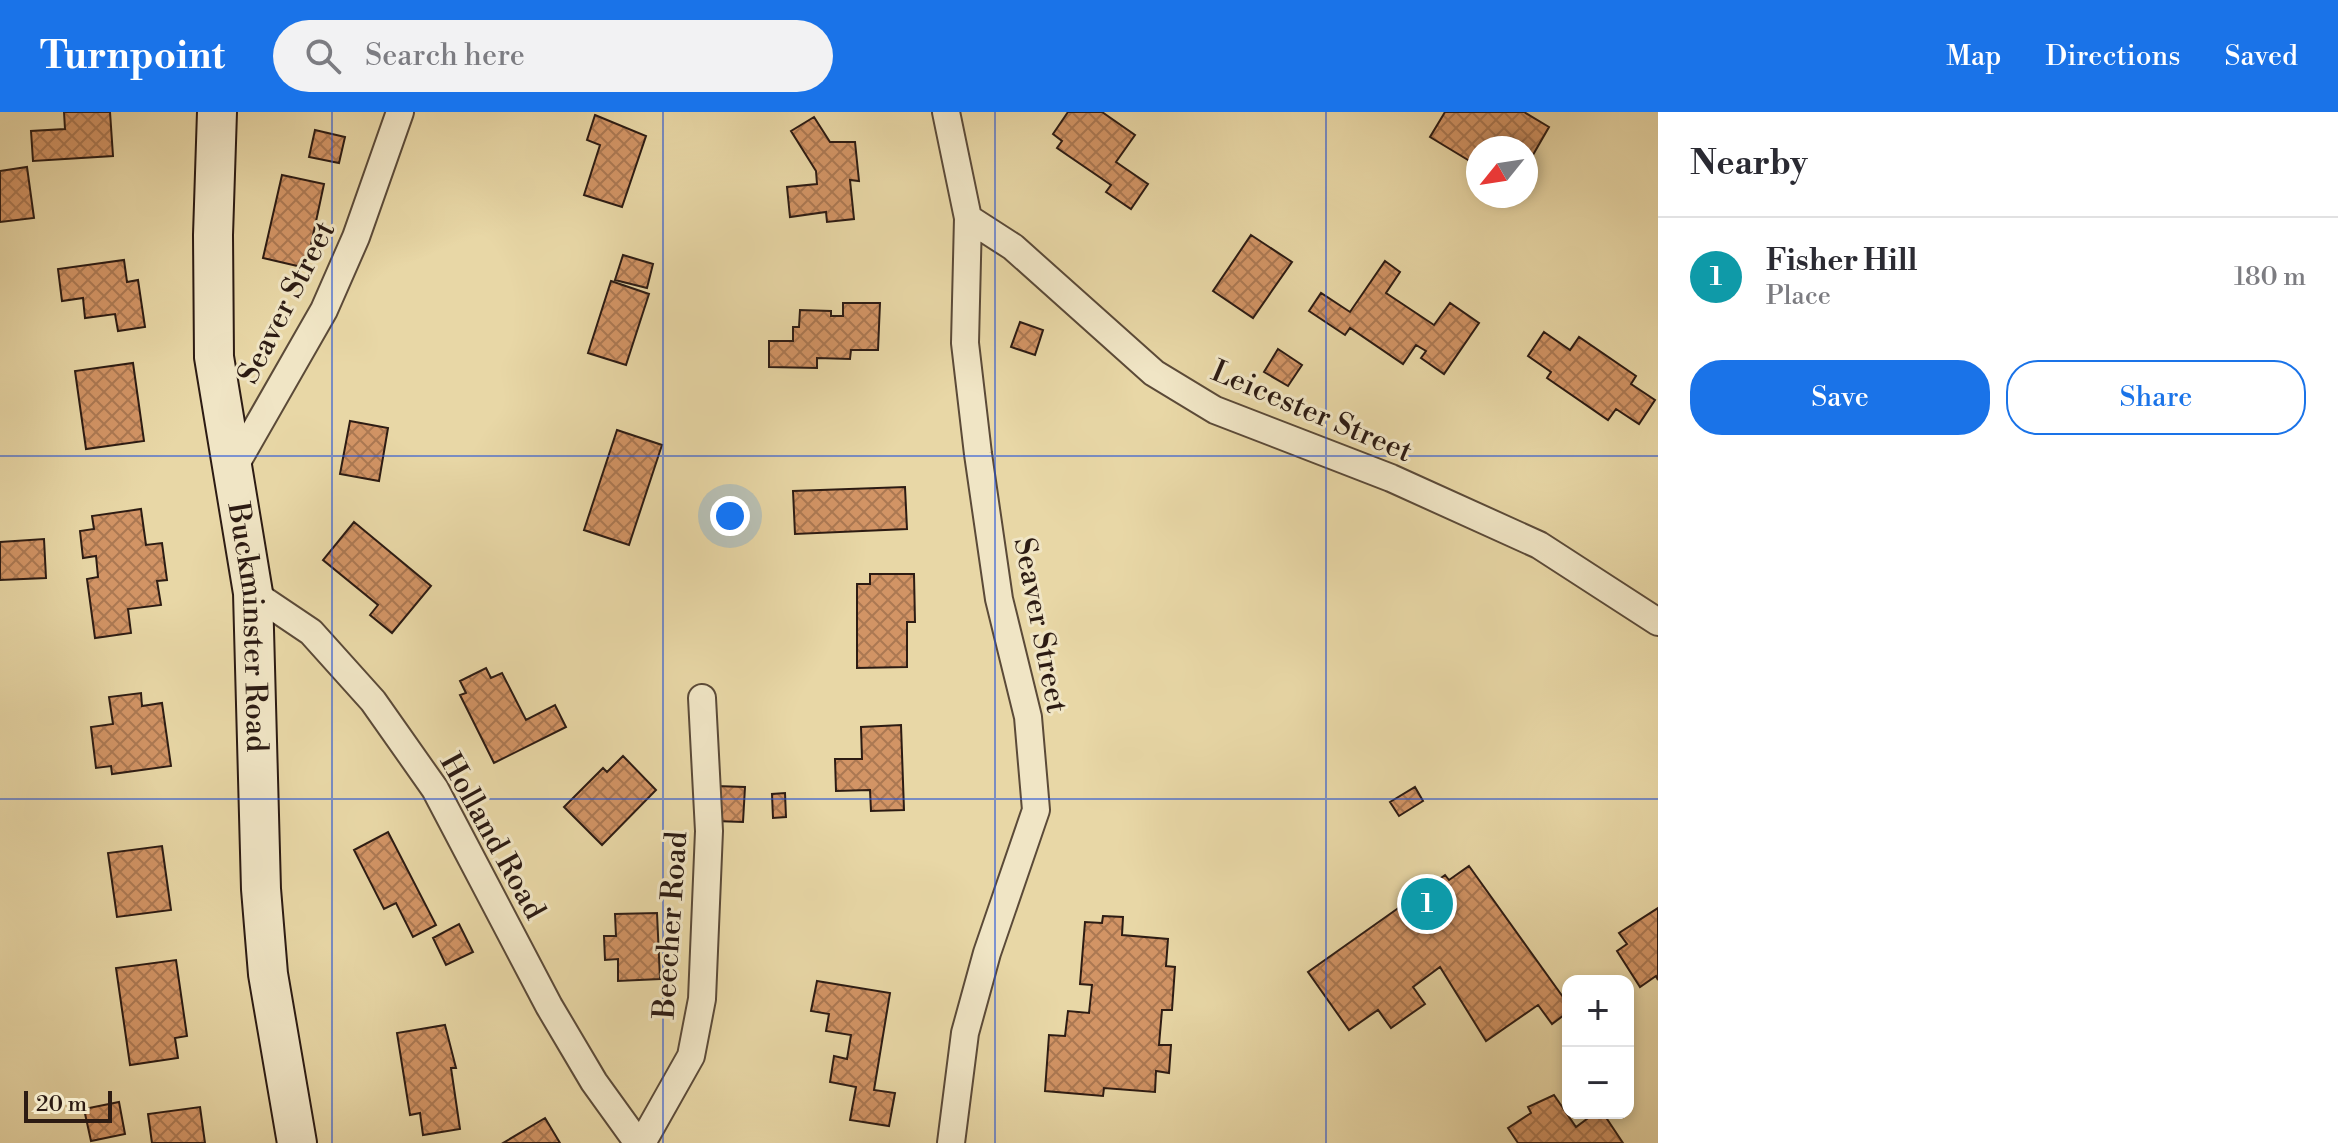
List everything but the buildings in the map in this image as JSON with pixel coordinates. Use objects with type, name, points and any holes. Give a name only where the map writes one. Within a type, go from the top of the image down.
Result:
[{"type":"street","name":"Buckminster Road","points":[[217,112],[213,235],[214,357],[253,593],[261,874],[268,974],[297,1143]]},
{"type":"street","name":"Seaver Street","points":[[233,469],[324,310],[356,237],[400,112]]},
{"type":"street","name":"Seaver Street","points":[[946,112],[968,218],[965,343],[999,599],[1028,717],[1036,810],[987,953],[965,1033],[951,1143]]},
{"type":"street","name":"Leicester Street","points":[[968,218],[1013,247],[1154,373],[1215,410],[1391,478],[1539,545],[1658,622]]},
{"type":"street","name":"Holland Road","points":[[253,593],[311,632],[373,701],[426,776],[549,1006],[594,1082],[640,1143]]},
{"type":"street","name":"Beecher Road","points":[[640,1143],[691,1056],[702,999],[709,831],[702,698]]},
{"type":"place","name":"Fisher Hill","points":[[1427,904]]}]
